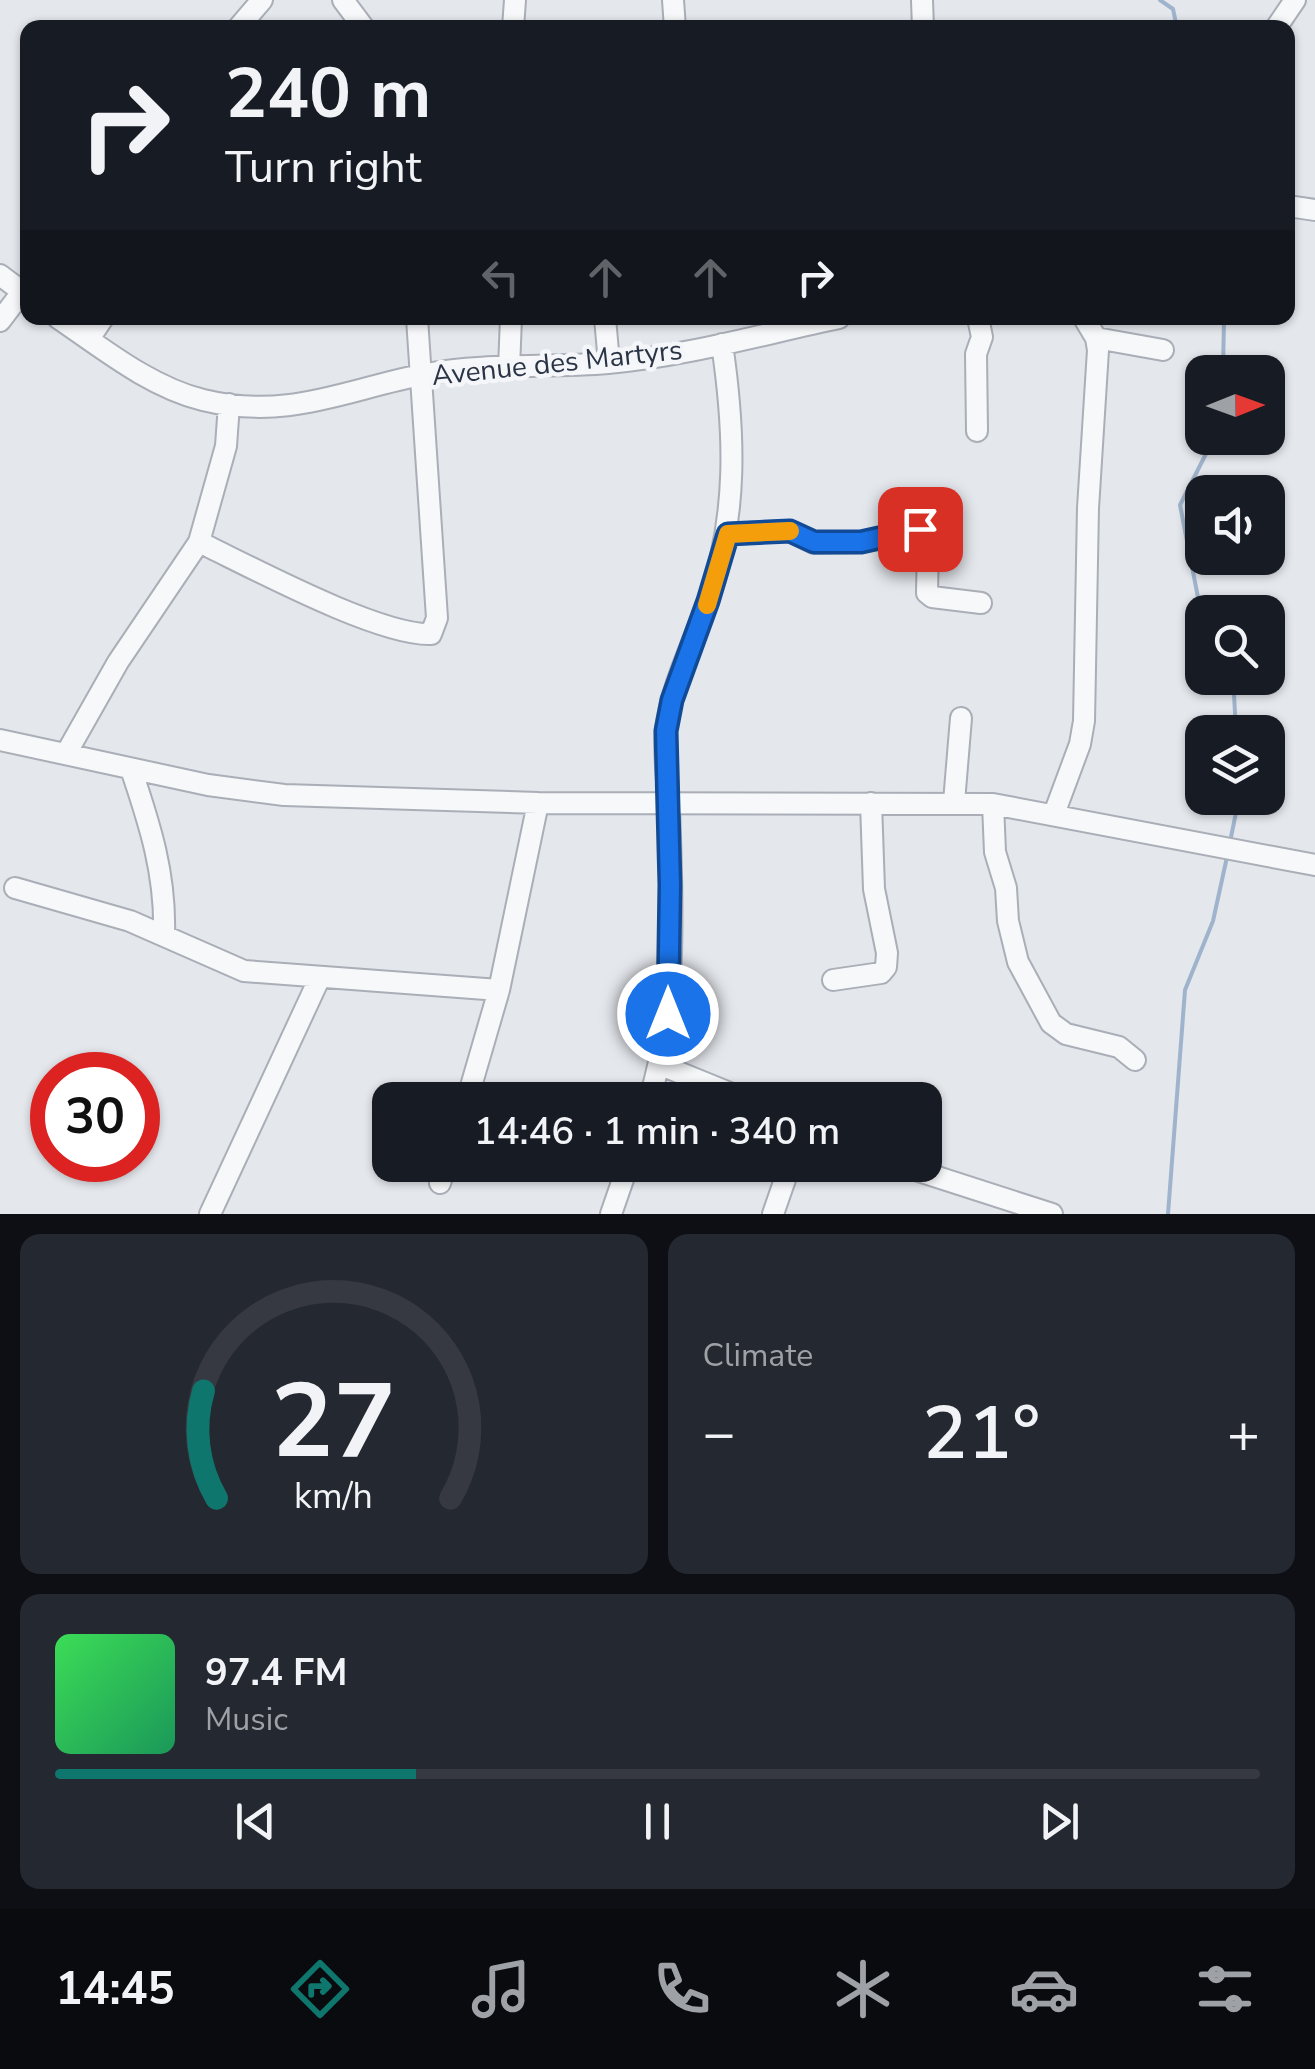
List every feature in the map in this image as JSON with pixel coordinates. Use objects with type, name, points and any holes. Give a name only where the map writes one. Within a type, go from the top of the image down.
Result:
[{"type":"street","points":[[245,20],[262,0]]},
{"type":"street","points":[[0,275],[20,291]]},
{"type":"street","points":[[0,321],[20,298]]},
{"type":"street","name":"Avenue des Martyrs","points":[[68,325],[168,387],[200,400],[230,404],[319,402],[424,374],[609,363],[808,325]]},
{"type":"street","points":[[89,339],[98,325]]},
{"type":"street","points":[[200,542],[358,616],[409,632],[431,634],[438,618],[418,325]]},
{"type":"street","points":[[510,368],[511,325]]},
{"type":"street","points":[[606,325],[609,363]]},
{"type":"street","points":[[977,431],[979,325]]},
{"type":"street","points":[[1054,814],[1080,744],[1084,721],[1096,338],[1088,325]]},
{"type":"street","points":[[1096,338],[1164,350]]},
{"type":"street","points":[[655,1082],[668,1014],[666,731],[672,700],[728,534],[734,434],[722,344]]},
{"type":"street","points":[[67,752],[118,662],[200,542],[226,446],[230,404]]},
{"type":"street","points":[[728,534],[790,531],[814,542],[845,542],[920,529],[928,543],[927,592],[932,597],[981,603]]},
{"type":"street","points":[[954,802],[961,718]]},
{"type":"street","points":[[0,740],[130,769],[284,794],[538,803],[993,804],[1315,865]]},
{"type":"street","points":[[130,769],[155,840],[163,882],[164,935]]},
{"type":"street","points":[[472,1082],[499,990],[538,803]]},
{"type":"street","points":[[832,980],[880,972],[886,967],[887,953],[874,888],[870,803]]},
{"type":"street","points":[[993,804],[995,852],[1006,888],[1008,921],[1018,962],[1051,1023],[1066,1034],[1119,1047],[1135,1060]]},
{"type":"street","points":[[15,888],[164,935],[244,971],[499,990]]},
{"type":"street","points":[[210,1214],[320,978]]},
{"type":"street","points":[[660,1065],[702,1082]]},
{"type":"street","points":[[942,1179],[1052,1214]]},
{"type":"street","points":[[611,1214],[622,1182]]},
{"type":"street","points":[[773,1214],[784,1182]]},
{"type":"waterway","points":[[1160,0],[1173,9],[1175,20]]},
{"type":"waterway","points":[[1223,355],[1224,325]]},
{"type":"waterway","points":[[1198,595],[1180,505],[1205,455]]},
{"type":"waterway","points":[[1234,695],[1235,715]]},
{"type":"waterway","points":[[1230,842],[1236,815]]},
{"type":"waterway","points":[[1168,1214],[1185,990],[1213,921],[1227,857]]},
{"type":"slow traffic","points":[[707,605],[728,534],[790,531]]},
{"type":"route","points":[[668,1014],[666,731],[672,700],[728,534],[790,531],[807,541],[861,542],[920,529]]}]
